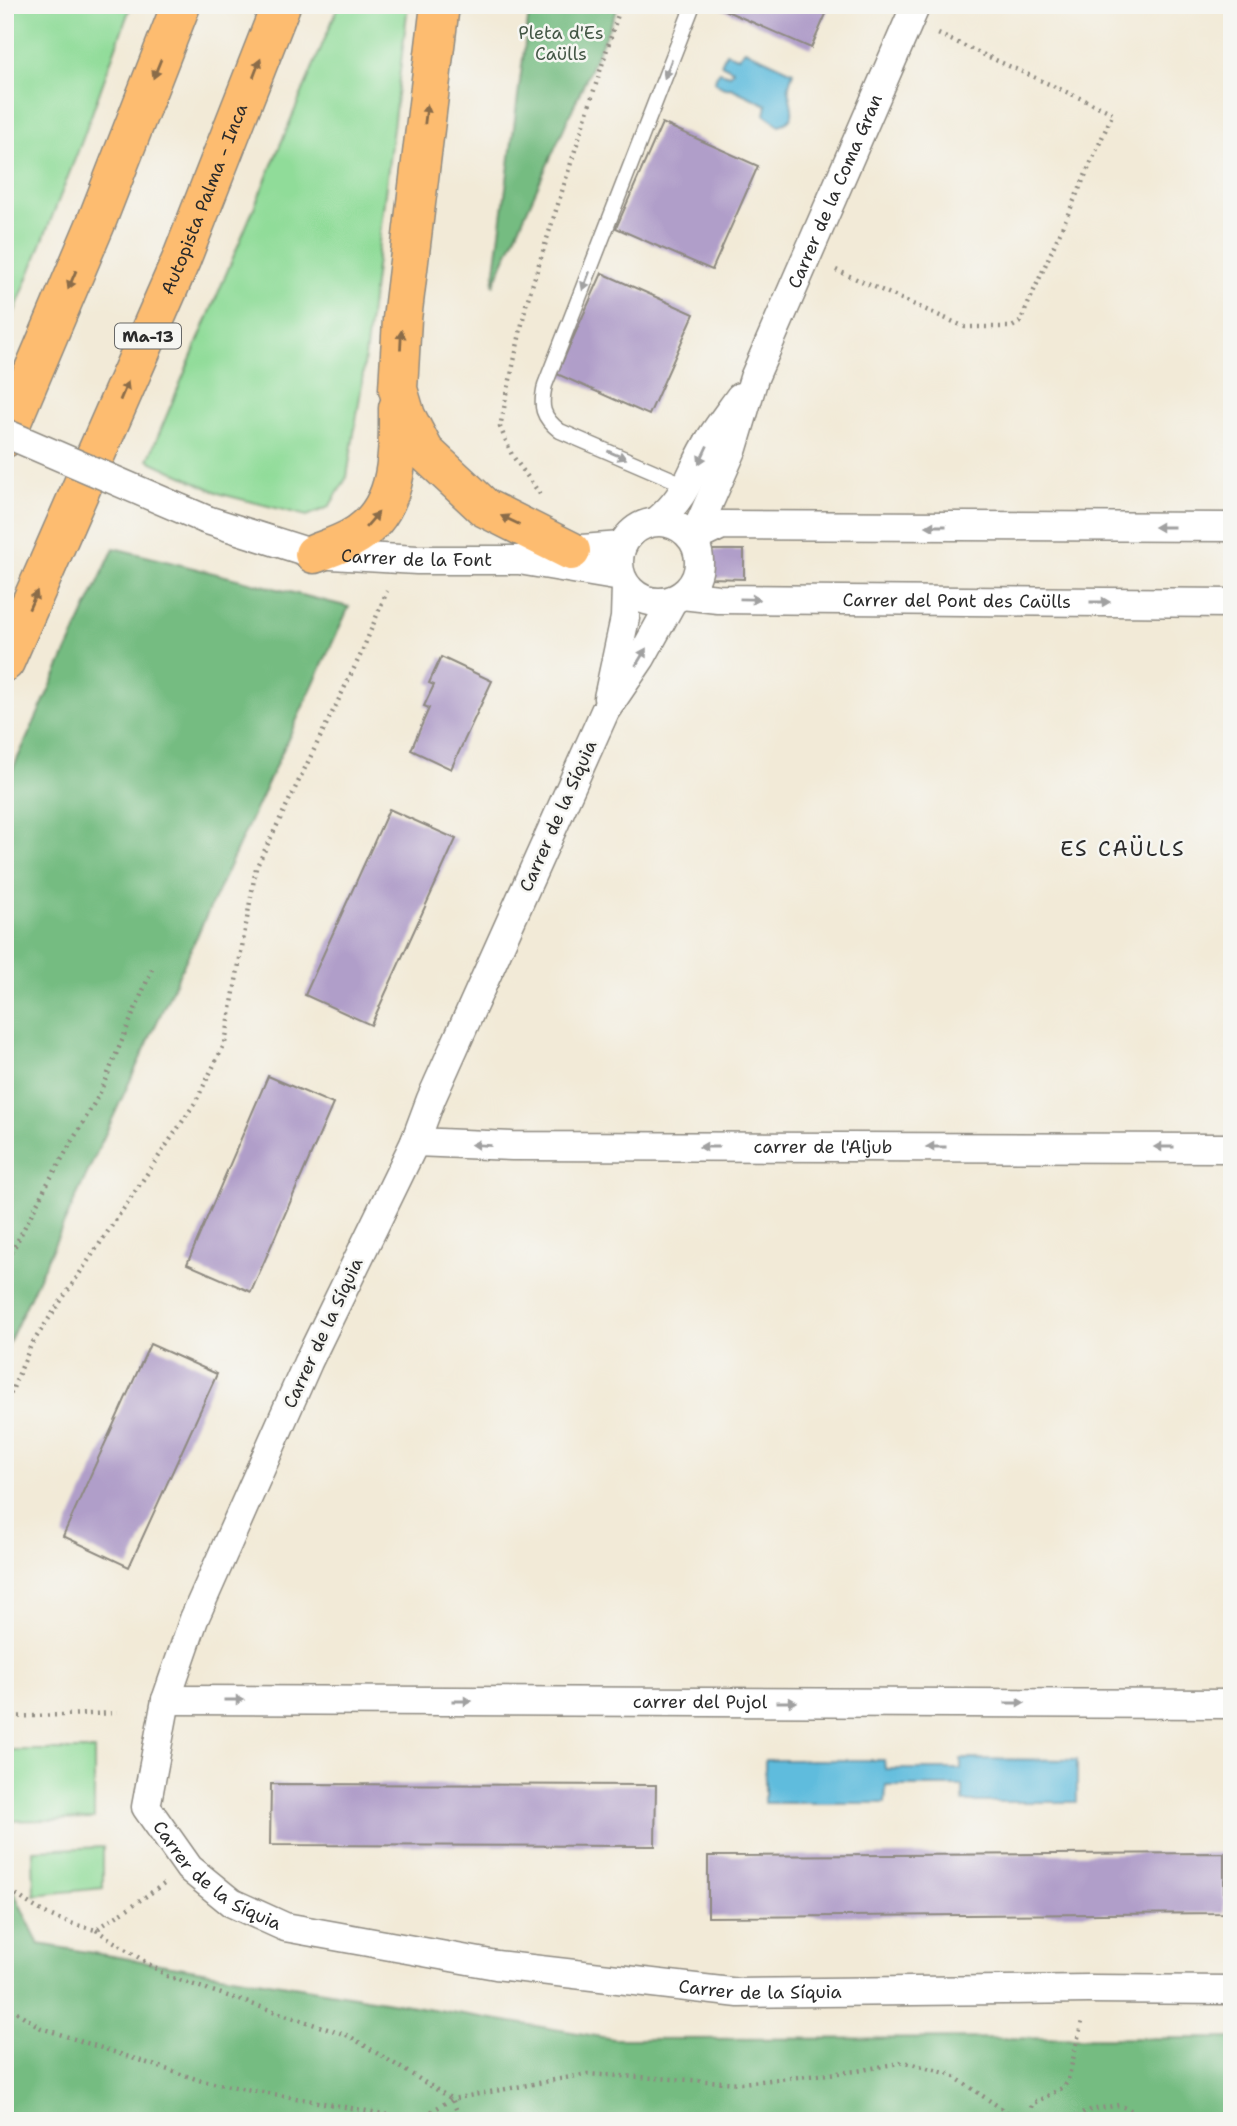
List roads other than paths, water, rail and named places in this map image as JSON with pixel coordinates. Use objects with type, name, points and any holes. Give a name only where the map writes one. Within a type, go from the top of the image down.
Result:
[{"type":"highway","points":[[5,438],[96,223],[181,5]]},
{"type":"highway","name":"Autopista Palma - Inca","points":[[5,662],[181,260],[281,5]]},
{"type":"highway","points":[[314,554],[351,539],[368,526],[381,510],[396,474],[402,319],[440,5]]},
{"type":"highway","points":[[398,389],[406,416],[425,452],[485,508],[570,551]]},
{"type":"street","name":"Carrer de la Coma Gran","points":[[693,539],[733,449],[754,378],[916,5]]},
{"type":"street","name":"Carrer de la Coma Gran","points":[[657,521],[675,506],[688,486],[710,439],[754,378]]},
{"type":"street","name":"Carrer de la Font","points":[[5,433],[207,520],[314,554],[417,560],[519,560],[570,551],[621,547]]},
{"type":"street","points":[[657,521],[677,526],[693,539],[699,559],[690,588],[677,597],[652,602],[633,594],[624,582],[618,557],[621,547],[633,530],[657,521]]},
{"type":"street","points":[[693,539],[722,525],[1232,527]]},
{"type":"street","name":"Carrer de la Font","points":[[519,560],[624,582]]},
{"type":"street","name":"Carrer de la Síquia","points":[[605,711],[625,618],[624,582]]},
{"type":"street","name":"Carrer del Pont des Caülls","points":[[677,597],[1232,603]]},
{"type":"street","name":"Carrer de la Síquia","points":[[677,597],[641,658],[605,711],[431,1099],[415,1142],[308,1362],[194,1619],[166,1700],[146,1807],[189,1868],[232,1903],[285,1927],[496,1965],[739,1993],[1232,1990]]},
{"type":"street","name":"carrer de l'Aljub","points":[[415,1142],[512,1146],[1232,1148]]},
{"type":"street","name":"carrer del Pujol","points":[[166,1700],[1232,1704]]},
{"type":"lane","points":[[688,486],[560,431],[549,423],[542,413],[541,400],[693,5]]},
{"type":"water","points":[[745,50],[793,72],[788,89],[792,113],[785,123],[779,125],[765,115],[767,105],[715,82],[720,72],[730,75],[733,70],[721,64],[726,53],[738,57]]},
{"type":"water","points":[[961,1759],[1077,1760],[1077,1802],[963,1802],[963,1786],[886,1786],[885,1803],[765,1803],[765,1760],[884,1760],[885,1769],[961,1769]]},
{"type":"district","name":"ES CAÜLLS","points":[[1123,849]]},
{"type":"park label","name":"Pleta d'Es Caülls","points":[[561,43]]}]
